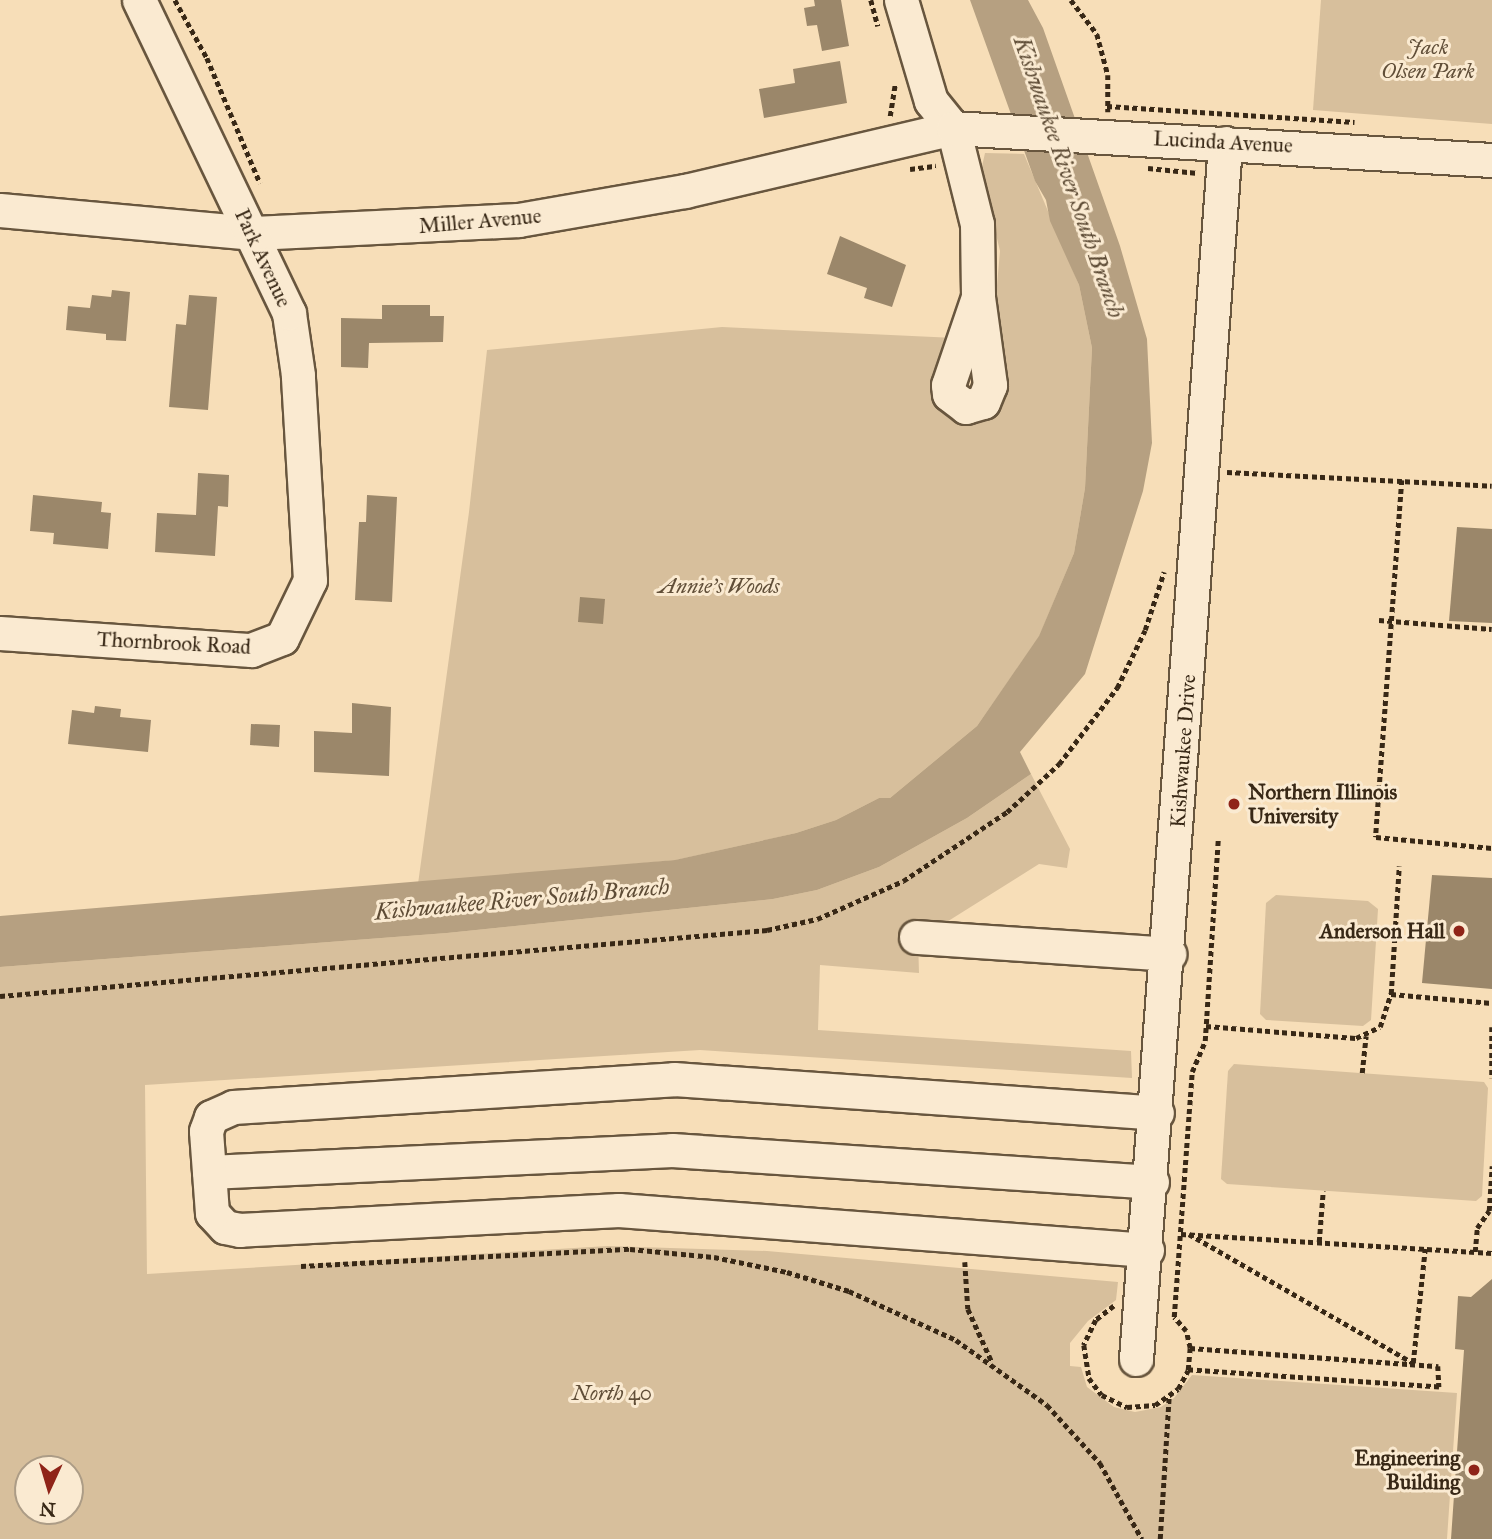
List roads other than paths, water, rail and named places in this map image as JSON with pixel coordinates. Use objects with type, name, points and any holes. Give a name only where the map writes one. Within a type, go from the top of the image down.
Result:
[{"type":"street","name":"Park Avenue","points":[[139,0],[254,233],[289,313],[298,375],[310,580]]},
{"type":"street","points":[[901,0],[931,102],[953,128],[976,225],[978,297]]},
{"type":"street","name":"Miller Avenue","points":[[0,210],[254,233],[519,220],[685,191],[953,128]]},
{"type":"street","name":"Lucinda Avenue","points":[[953,128],[1492,160]]},
{"type":"street","name":"Kishwaukee Drive","points":[[1136,1359],[1147,1250],[1169,954],[1225,143]]},
{"type":"street","name":"Thornbrook Road","points":[[0,633],[251,650],[282,638],[310,580]]},
{"type":"street","points":[[916,937],[1169,954]]},
{"type":"street","points":[[1147,1250],[619,1210],[240,1230],[225,1227],[212,1213],[208,1124],[211,1117],[233,1107],[674,1079],[1157,1113]]},
{"type":"street","points":[[209,1172],[672,1150],[1152,1182]]},
{"type":"water","name":"Kishwaukee River South Branch","points":[[970,0],[1028,0],[1043,28],[1120,246],[1147,339],[1152,443],[1143,491],[1085,674],[1020,752],[1031,774],[967,818],[879,867],[817,890],[773,899],[447,933],[0,967],[0,916],[675,860],[796,833],[836,820],[879,798],[890,798],[977,726],[1039,636],[1074,553],[1085,488],[1092,348],[1079,285],[1050,221],[1046,200],[1035,181]]},
{"type":"place","name":"Northern Illinois University","points":[[1234,804]]},
{"type":"place","name":"Anderson Hall","points":[[1459,931]]},
{"type":"place","name":"Engineering Building","points":[[1474,1470]]},
{"type":"park label","name":"Jack Olsen Park","points":[[1428,59]]},
{"type":"park label","name":"Annie's Woods","points":[[719,586]]},
{"type":"park label","name":"North 40","points":[[612,1393]]}]
